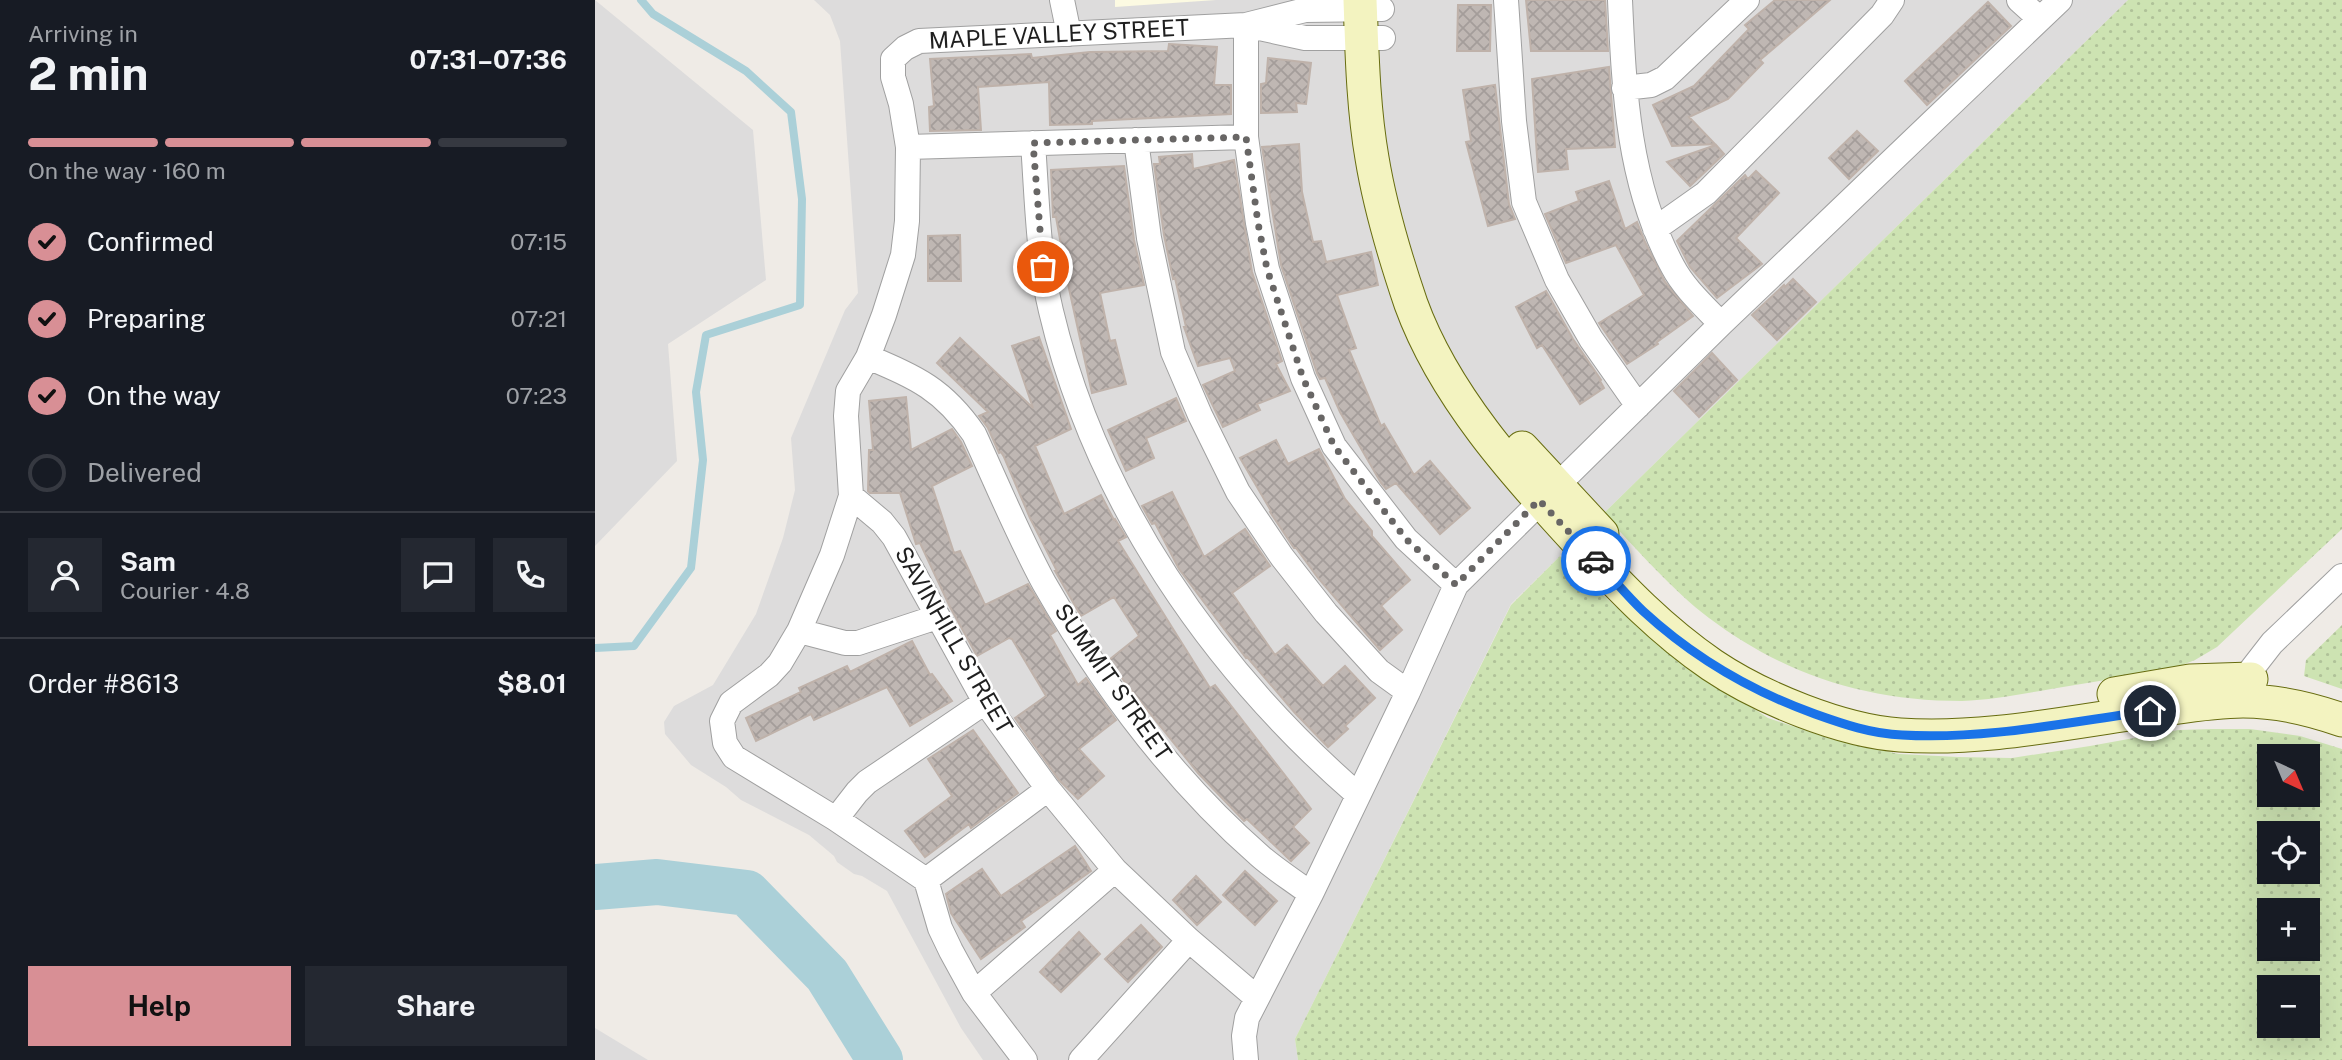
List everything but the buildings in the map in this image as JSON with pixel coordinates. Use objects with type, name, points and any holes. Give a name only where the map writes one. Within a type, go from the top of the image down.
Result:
[{"type":"street","points":[[1062,0],[1069,34]]},
{"type":"street","points":[[1506,0],[1514,121],[1524,202],[1557,280],[1591,339],[1638,406]]},
{"type":"street","points":[[1620,0],[1624,88],[1635,165],[1655,229],[1673,268],[1721,324]]},
{"type":"street","points":[[1624,88],[1651,85],[1665,78],[1747,0]]},
{"type":"street","points":[[1655,229],[1706,193],[1882,15],[1892,0]]},
{"type":"street","points":[[2019,0],[2040,19]]},
{"type":"street","points":[[1245,1060],[1244,1036],[1247,1018],[1311,894],[1456,585],[1721,324],[2060,0]]},
{"type":"street","points":[[1371,16],[1406,208],[1417,254],[1446,335],[1465,369],[1548,492],[1654,591],[1724,648],[1796,686],[1840,700],[1897,713],[1931,716],[2001,712],[2190,681],[2244,690],[2342,720]]},
{"type":"street","name":"MAPLE VALLEY STREET","points":[[926,880],[836,819],[734,757],[725,743],[722,721],[731,703],[769,675],[780,663],[799,631],[832,555],[851,496],[846,415],[848,390],[868,358],[903,255],[907,222],[908,147],[893,76],[893,59],[905,48],[919,41],[1246,25],[1305,38],[1371,16]]},
{"type":"street","points":[[1246,25],[1246,137],[1258,223],[1267,269],[1303,378],[1334,446],[1406,539],[1456,585]]},
{"type":"street","points":[[908,147],[1246,137]]},
{"type":"street","points":[[1136,140],[1149,238],[1173,352],[1200,415],[1238,492],[1282,557],[1326,613],[1380,671],[1408,692]]},
{"type":"street","points":[[1033,143],[1043,267],[1050,309],[1067,371],[1109,477],[1132,522],[1164,573],[1221,652],[1315,758],[1358,795]]},
{"type":"street","name":"SUMMIT STREET","points":[[868,358],[917,378],[959,413],[974,434],[1043,581],[1085,650],[1130,714],[1209,808],[1261,857],[1311,894]]},
{"type":"street","name":"SAVINHILL STREET","points":[[851,496],[882,522],[894,537],[985,702],[1048,789],[1115,870],[1189,940],[1257,998]]},
{"type":"street","points":[[2244,690],[2272,643],[2342,576]]},
{"type":"street","points":[[799,631],[845,643],[858,643],[937,617]]},
{"type":"street","points":[[2244,690],[2289,684],[2342,699]]},
{"type":"street","points":[[836,819],[867,782],[985,702]]},
{"type":"street","points":[[1025,1060],[974,993],[940,928],[926,880],[1048,789]]},
{"type":"street","points":[[974,993],[1115,870]]},
{"type":"street","points":[[1081,1060],[1189,940]]},
{"type":"shaded area","points":[[595,0],[753,130],[766,280],[668,344],[677,461],[595,546]]},
{"type":"shaded area","points":[[814,0],[2128,0],[1511,604],[1295,1039],[1298,1060],[983,1060],[961,1028],[887,891],[837,862],[834,856],[809,835],[741,800],[691,765],[665,734],[664,722],[674,706],[713,685],[756,614],[783,538],[795,490],[791,438],[845,310],[858,293],[840,41],[830,15]]},
{"type":"shaded area","points":[[1115,0],[1216,0],[1115,7]]},
{"type":"shaded area","points":[[595,1028],[648,1060],[595,1060]]},
{"type":"green space","points":[[2128,0],[2342,0],[2342,529],[2217,647],[2172,669],[1995,698],[1927,700],[1860,690],[1828,681],[1767,655],[1709,618],[1681,595],[1603,514]]},
{"type":"green space","points":[[1560,556],[1659,646],[1768,718],[1831,739],[1899,754],[2012,758],[2178,730],[2250,729],[2300,736],[2342,749],[2342,1060],[1298,1060],[1295,1039],[1511,605]]},
{"type":"green space","points":[[2342,625],[2342,689],[2304,676],[2306,660]]},
{"type":"waterway","points":[[595,648],[634,646],[691,568],[703,460],[696,392],[706,335],[800,305],[802,199],[791,112],[746,71],[653,14],[641,0]]},
{"type":"waterway","points":[[595,887],[657,882],[747,893],[827,975],[880,1060]]},
{"type":"way so far","points":[[1043,267],[1033,143],[1246,137],[1267,269],[1303,378],[1334,446],[1368,493],[1406,539],[1456,585],[1539,500],[1596,561]]},
{"type":"route","points":[[1596,561],[1641,609],[1712,665],[1742,683],[1788,704],[1873,732],[1932,736],[1966,734],[2150,711]]}]
